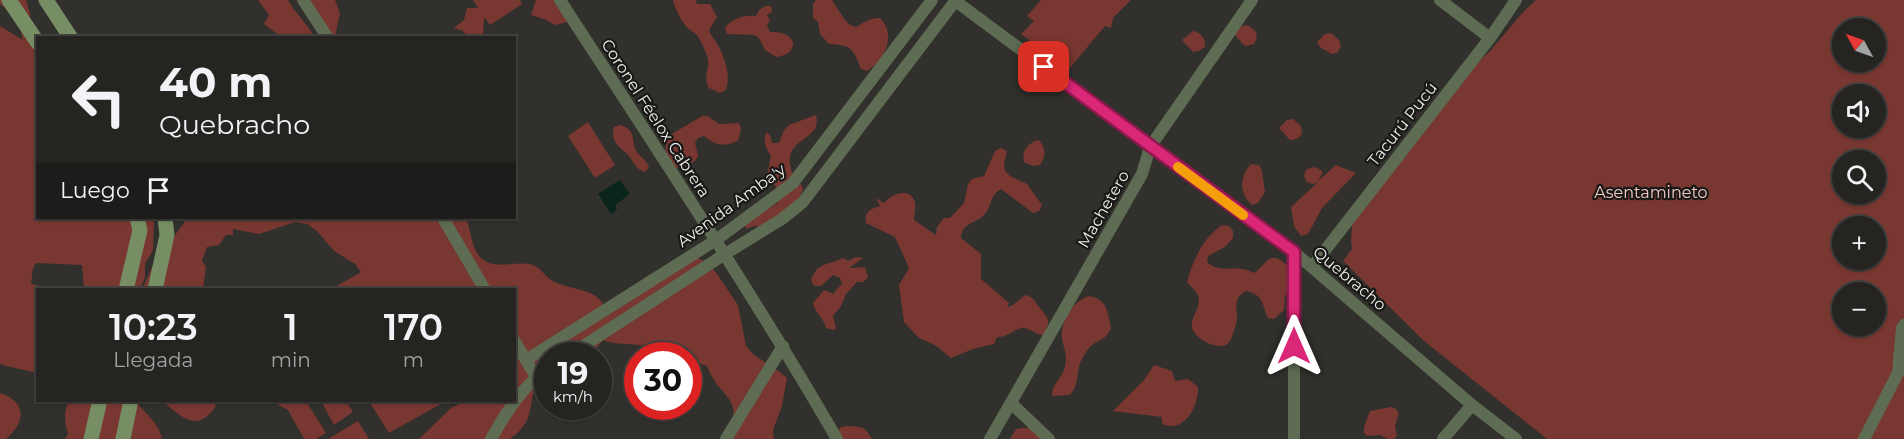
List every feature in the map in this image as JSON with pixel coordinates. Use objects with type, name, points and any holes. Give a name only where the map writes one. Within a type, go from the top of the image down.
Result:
[{"type":"street","points":[[9,0],[36,40]]},
{"type":"street","points":[[46,0],[70,36]]},
{"type":"street","points":[[303,0],[327,36]]},
{"type":"street","name":"Coronel Féelox Cabrera","points":[[560,0],[725,254],[783,346],[837,439]]},
{"type":"street","name":"Avenida Amba'y","points":[[526,360],[716,240],[793,183],[932,0]]},
{"type":"street","name":"Avenida Amba'y","points":[[590,342],[782,219],[803,202],[955,0]]},
{"type":"street","name":"Quebracho","points":[[955,0],[1294,252],[1472,405],[1516,439]]},
{"type":"street","name":"Machetero","points":[[990,439],[1142,174],[1150,147],[1252,0]]},
{"type":"street","points":[[1440,0],[1490,38]]},
{"type":"street","name":"Tacurú Pucú","points":[[1312,267],[1490,38],[1516,0]]},
{"type":"street","points":[[126,288],[140,230],[137,219]]},
{"type":"street","points":[[155,288],[167,235],[165,219]]},
{"type":"street","points":[[444,219],[484,288]]},
{"type":"street","points":[[1294,252],[1294,439]]},
{"type":"street","points":[[1864,439],[1898,373],[1904,325]]},
{"type":"street","points":[[516,343],[534,373]]},
{"type":"street","points":[[726,439],[783,346]]},
{"type":"street","points":[[516,401],[534,378]]},
{"type":"street","points":[[91,439],[100,402]]},
{"type":"street","points":[[123,439],[131,402]]},
{"type":"street","points":[[491,439],[515,402]]},
{"type":"street","points":[[1011,403],[1049,439]]},
{"type":"street","points":[[1443,439],[1472,405]]},
{"type":"green space","points":[[0,0],[26,0],[30,14],[30,27],[36,38],[36,68],[35,66],[34,71],[36,72],[36,219],[154,219],[153,250],[145,264],[145,277],[140,288],[84,288],[82,265],[36,263],[31,284],[52,288],[36,288],[36,373],[2,365],[3,362],[0,365],[0,26],[23,40],[18,20],[0,4]]},
{"type":"green space","points":[[258,0],[288,0],[313,35],[280,36],[264,24],[269,15]]},
{"type":"green space","points":[[310,0],[335,0],[340,13],[336,32],[338,36],[323,36]]},
{"type":"green space","points":[[473,0],[520,0],[522,4],[490,25],[484,17],[483,36],[467,36],[463,31],[454,28],[464,20],[467,8],[478,8]]},
{"type":"green space","points":[[536,0],[558,0],[568,22],[555,25],[531,15]]},
{"type":"green space","points":[[673,0],[696,0],[697,4],[710,4],[717,17],[709,30],[725,62],[728,74],[726,90],[720,93],[709,88],[706,81],[708,60],[706,52],[698,36],[683,23]]},
{"type":"green space","points":[[816,0],[832,0],[845,20],[856,27],[880,18],[888,32],[887,47],[879,60],[867,71],[861,69],[851,49],[829,44],[820,34],[818,22],[813,18],[813,4]]},
{"type":"green space","points":[[1041,0],[1131,0],[1113,18],[1111,28],[1105,26],[1069,69],[1021,34],[1034,21],[1027,16]]},
{"type":"green space","name":"Asentamineto","points":[[1536,0],[1904,0],[1904,439],[1547,439],[1424,341],[1343,261],[1352,249],[1353,215],[1452,87],[1490,51]]},
{"type":"green space","points":[[765,6],[771,6],[772,12],[767,15],[770,21],[767,25],[770,32],[786,35],[793,43],[790,52],[784,55],[776,57],[765,50],[759,38],[754,35],[727,34],[725,27],[732,21],[756,16]]},
{"type":"green space","points":[[1248,25],[1256,32],[1257,38],[1254,44],[1245,46],[1234,34],[1242,26]]},
{"type":"green space","points":[[1193,31],[1201,34],[1205,47],[1193,52],[1182,40]]},
{"type":"green space","points":[[1331,33],[1339,40],[1341,46],[1338,52],[1332,54],[1321,48],[1317,42],[1325,34]]},
{"type":"green space","points":[[816,115],[814,131],[796,146],[790,160],[794,177],[803,188],[802,193],[788,210],[770,223],[747,229],[742,223],[778,203],[779,191],[767,175],[771,156],[765,141],[767,132],[772,143],[779,143],[784,130],[789,125]]},
{"type":"green space","points":[[702,116],[708,116],[719,124],[739,123],[741,129],[738,141],[720,144],[704,136],[698,138],[695,143],[698,156],[696,159],[687,166],[672,168],[666,153],[667,137]]},
{"type":"green space","points":[[1293,119],[1301,126],[1302,132],[1298,138],[1290,140],[1279,128],[1287,120]]},
{"type":"green space","points":[[588,122],[615,165],[595,178],[568,136]]},
{"type":"green space","points":[[620,125],[626,127],[631,133],[637,152],[649,167],[645,172],[637,167],[614,140],[614,127]]},
{"type":"green space","points":[[1037,140],[1043,147],[1044,155],[1040,165],[1033,166],[1024,162],[1023,155],[1028,146]]},
{"type":"green space","points":[[1001,148],[1007,151],[1005,171],[1027,184],[1042,205],[1039,211],[1033,213],[1001,189],[994,195],[983,216],[964,229],[961,238],[981,254],[981,279],[1009,303],[1007,307],[1026,295],[1029,296],[1045,315],[1048,326],[1044,335],[1022,328],[997,337],[994,344],[951,358],[935,345],[919,338],[904,322],[899,285],[909,268],[895,237],[866,223],[866,216],[871,210],[880,206],[876,198],[884,203],[895,195],[908,194],[915,202],[914,220],[936,235],[937,227],[944,218],[950,218],[964,203],[968,184],[972,179],[984,176],[995,151]]},
{"type":"green space","points":[[1251,164],[1259,165],[1262,171],[1265,192],[1258,203],[1252,205],[1244,195],[1242,184]]},
{"type":"green space","points":[[1336,165],[1356,173],[1322,208],[1308,234],[1301,236],[1294,226],[1291,207],[1318,182],[1313,184],[1307,182],[1304,176],[1306,170],[1315,167],[1323,172],[1318,181]]},
{"type":"green space","points":[[185,219],[466,219],[475,248],[485,261],[497,265],[523,263],[533,265],[551,280],[588,292],[600,299],[604,305],[630,291],[648,275],[661,273],[696,257],[708,263],[738,305],[746,346],[754,355],[787,378],[782,406],[773,430],[774,439],[723,439],[730,425],[733,407],[707,366],[702,364],[702,342],[624,343],[603,340],[601,342],[534,342],[534,392],[529,414],[520,431],[510,439],[419,439],[451,408],[464,402],[516,402],[516,288],[334,288],[361,272],[355,264],[334,251],[317,231],[307,224],[295,222],[259,234],[233,229],[233,235],[226,235],[219,245],[207,247],[202,261],[206,267],[203,288],[143,288],[153,265]]},
{"type":"green space","points":[[1222,225],[1229,226],[1233,231],[1233,238],[1225,247],[1208,256],[1207,262],[1217,268],[1241,269],[1254,273],[1270,259],[1277,259],[1289,267],[1290,285],[1285,297],[1284,310],[1274,319],[1268,318],[1261,300],[1252,292],[1246,291],[1239,296],[1237,319],[1230,341],[1226,345],[1215,346],[1203,340],[1192,328],[1199,300],[1196,292],[1187,282],[1200,250],[1209,236]]},
{"type":"green space","points":[[856,257],[863,258],[849,268],[865,267],[868,277],[863,282],[857,282],[846,294],[841,306],[833,316],[836,328],[834,330],[826,328],[813,303],[824,290],[834,294],[842,284],[840,278],[833,275],[821,286],[814,286],[811,280],[823,265],[843,258],[848,261]]},
{"type":"green space","points":[[1089,296],[1100,300],[1106,307],[1111,328],[1104,338],[1093,344],[1085,354],[1080,363],[1076,386],[1070,395],[1052,396],[1066,362],[1062,338],[1065,319],[1078,302]]},
{"type":"green space","points":[[1154,365],[1172,371],[1175,381],[1188,379],[1198,387],[1193,410],[1183,422],[1177,425],[1162,424],[1162,417],[1113,411],[1144,380]]},
{"type":"green space","points":[[0,393],[15,402],[21,413],[13,433],[6,439],[0,439]]},
{"type":"green space","points":[[69,402],[136,402],[155,423],[162,439],[65,439],[68,434],[66,410]]},
{"type":"green space","points":[[163,402],[214,402],[216,406],[209,414],[196,421],[189,420]]},
{"type":"green space","points":[[273,402],[307,402],[326,433],[316,439],[304,439],[288,410]]},
{"type":"green space","points":[[322,402],[347,402],[353,412],[334,425]]},
{"type":"green space","points":[[370,402],[444,402],[389,433]]},
{"type":"green space","points":[[1391,407],[1399,413],[1395,426],[1397,436],[1394,439],[1388,439],[1380,435],[1367,436],[1364,433],[1364,427],[1370,411]]},
{"type":"green space","points":[[358,421],[369,439],[328,439]]},
{"type":"green space","points":[[841,427],[862,428],[872,439],[832,439]]},
{"type":"green space","points":[[1029,428],[1050,439],[1010,439],[1016,429]]},
{"type":"shaded area","points":[[620,180],[630,194],[615,205],[617,210],[611,214],[598,194]]},
{"type":"slow traffic","points":[[1178,167],[1243,215]]},
{"type":"route","points":[[1044,67],[1294,252],[1294,346]]}]
